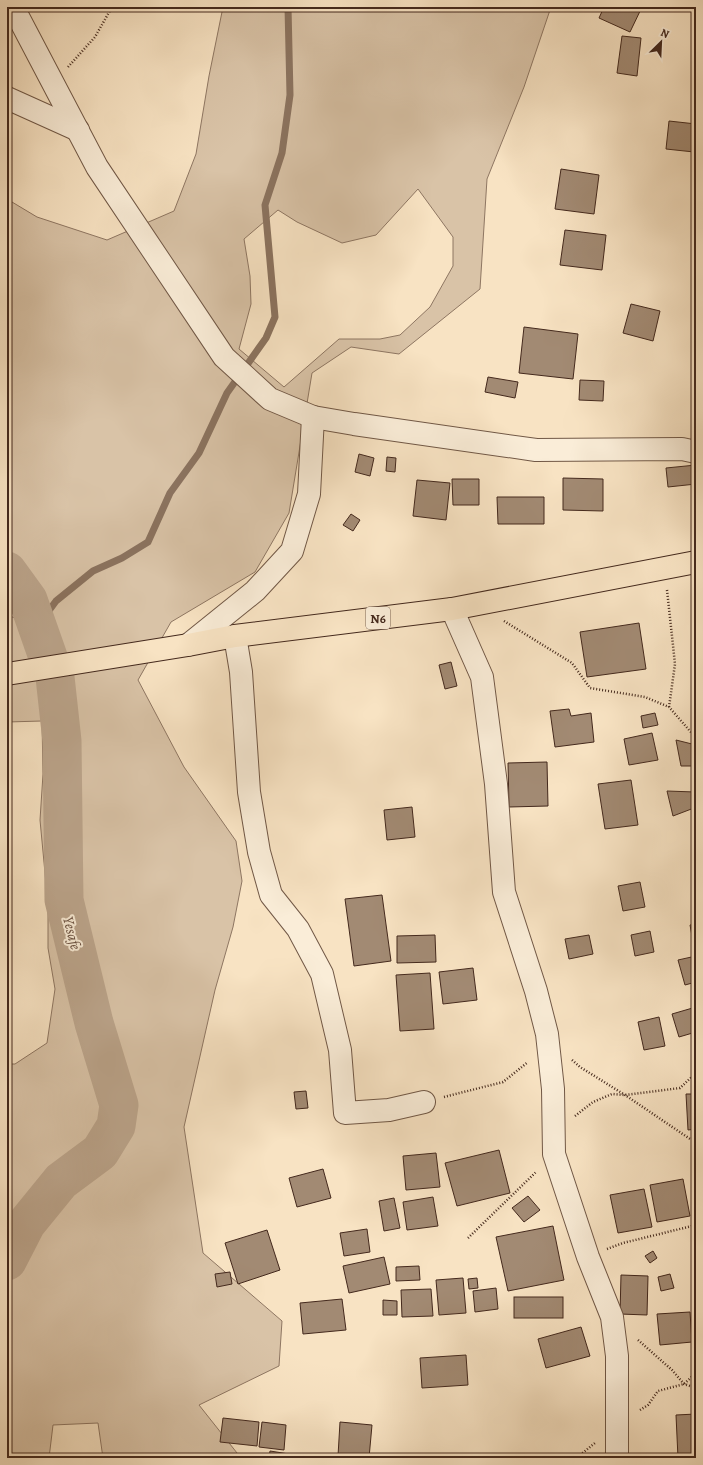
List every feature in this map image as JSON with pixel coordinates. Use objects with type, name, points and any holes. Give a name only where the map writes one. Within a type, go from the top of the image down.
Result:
[{"type":"highway","name":"N6","points":[[7,674],[235,636],[452,609],[696,562]]},
{"type":"street","points":[[13,7],[97,167],[224,358],[270,400],[313,417],[361,426],[536,450],[682,449],[696,452]]},
{"type":"street","points":[[7,98],[78,130]]},
{"type":"street","points":[[188,645],[255,591],[292,551],[309,494],[313,417]]},
{"type":"street","points":[[452,609],[482,677],[496,784],[504,892],[536,990],[547,1034],[553,1089],[554,1154],[588,1257],[612,1317],[617,1356],[617,1458]]},
{"type":"street","points":[[235,636],[241,672],[249,792],[258,852],[271,895],[298,929],[322,974],[340,1050],[345,1113],[389,1110],[424,1102]]},
{"type":"path","points":[[54,84],[95,37],[112,7]]},
{"type":"path","points":[[665,568],[674,664],[669,707]]},
{"type":"path","points":[[499,618],[572,663],[590,688],[645,697],[669,707],[696,738]]},
{"type":"path","points":[[680,1088],[696,1073]]},
{"type":"path","points":[[625,1095],[696,1143]]},
{"type":"path","points":[[588,1257],[623,1243],[696,1225]]},
{"type":"path","points":[[612,1317],[672,1370],[684,1384],[696,1388]]},
{"type":"shaded area","points":[[223,7],[551,7],[524,87],[487,179],[480,289],[399,354],[351,347],[312,373],[289,513],[255,572],[171,622],[138,680],[184,767],[236,841],[242,881],[233,927],[215,990],[184,1127],[203,1253],[282,1321],[279,1366],[199,1405],[241,1458],[103,1458],[98,1423],[53,1425],[49,1458],[7,1458],[7,1064],[15,1064],[47,1043],[55,989],[48,948],[48,905],[40,820],[43,774],[42,721],[7,722],[7,615],[37,626],[28,600],[7,571],[7,199],[37,217],[107,240],[174,211],[196,154],[209,76]],"holes":[[[418,189],[453,237],[453,266],[430,307],[400,335],[380,339],[339,339],[284,387],[239,349],[251,304],[250,276],[244,239],[278,210],[297,222],[342,243],[376,235]]]},
{"type":"building","points":[[604,7],[642,7],[630,32],[599,18]]},
{"type":"building","points":[[622,36],[641,38],[637,76],[617,73]]},
{"type":"building","points":[[669,121],[696,124],[694,152],[666,149]]},
{"type":"building","points":[[561,169],[599,175],[594,214],[555,209]]},
{"type":"building","points":[[565,230],[606,235],[602,270],[560,265]]},
{"type":"building","points":[[631,304],[660,311],[653,341],[623,333]]},
{"type":"building","points":[[524,327],[578,334],[573,379],[519,373]]},
{"type":"building","points":[[488,377],[518,382],[515,398],[485,392]]},
{"type":"building","points":[[580,380],[604,381],[603,401],[579,400]]},
{"type":"building","points":[[359,454],[374,458],[370,476],[355,472]]},
{"type":"building","points":[[387,457],[396,458],[395,472],[386,471]]},
{"type":"building","points":[[696,465],[696,484],[668,487],[666,468]]},
{"type":"building","points":[[563,478],[603,479],[603,511],[563,510]]},
{"type":"building","points":[[452,479],[479,479],[479,505],[453,505]]},
{"type":"building","points":[[417,480],[450,483],[446,520],[413,516]]},
{"type":"building","points":[[497,497],[544,497],[544,524],[498,524]]},
{"type":"building","points":[[351,514],[360,520],[353,531],[343,525]]},
{"type":"building","points":[[639,623],[646,669],[587,677],[580,632]]},
{"type":"building","points":[[451,662],[457,686],[445,689],[439,665]]},
{"type":"building","points":[[569,709],[571,716],[591,713],[594,742],[555,747],[550,711]]},
{"type":"building","points":[[655,713],[658,725],[643,728],[641,716]]},
{"type":"building","points":[[652,733],[658,760],[629,765],[624,739]]},
{"type":"building","points":[[676,740],[696,745],[696,766],[681,766]]},
{"type":"building","points":[[547,762],[548,806],[509,807],[508,763]]},
{"type":"building","points":[[631,780],[638,825],[605,829],[598,784]]},
{"type":"building","points":[[667,791],[695,792],[694,808],[673,816]]},
{"type":"building","points":[[412,807],[415,837],[387,840],[384,810]]},
{"type":"building","points":[[640,882],[645,907],[623,911],[618,886]]},
{"type":"building","points":[[382,895],[391,961],[354,966],[345,899]]},
{"type":"building","points":[[696,924],[696,946],[694,947],[690,925]]},
{"type":"building","points":[[650,931],[654,952],[635,956],[631,935]]},
{"type":"building","points":[[435,935],[436,962],[397,963],[397,936]]},
{"type":"building","points":[[589,935],[593,954],[569,959],[565,939]]},
{"type":"building","points":[[696,956],[696,982],[685,985],[678,960]]},
{"type":"building","points":[[473,968],[477,1000],[443,1004],[439,972]]},
{"type":"building","points":[[430,973],[434,1029],[400,1031],[396,975]]},
{"type":"building","points":[[696,1007],[696,1032],[679,1037],[672,1014]]},
{"type":"building","points":[[659,1017],[665,1046],[644,1050],[638,1022]]},
{"type":"building","points":[[306,1091],[308,1108],[296,1109],[294,1092]]},
{"type":"building","points":[[686,1094],[696,1094],[696,1129],[688,1130]]},
{"type":"building","points":[[499,1150],[510,1193],[457,1206],[445,1163]]},
{"type":"building","points":[[436,1153],[440,1187],[406,1190],[403,1156]]},
{"type":"building","points":[[323,1169],[331,1198],[297,1207],[289,1178]]},
{"type":"building","points":[[683,1179],[690,1216],[657,1222],[650,1185]]},
{"type":"building","points":[[644,1189],[652,1227],[618,1233],[610,1195]]},
{"type":"building","points":[[528,1196],[540,1210],[524,1222],[512,1208]]},
{"type":"building","points":[[433,1197],[438,1226],[407,1230],[403,1202]]},
{"type":"building","points":[[394,1198],[400,1228],[384,1231],[379,1201]]},
{"type":"building","points":[[553,1226],[564,1280],[508,1291],[496,1237]]},
{"type":"building","points":[[367,1229],[370,1252],[344,1256],[340,1233]]},
{"type":"building","points":[[267,1230],[280,1270],[238,1284],[225,1243]]},
{"type":"building","points":[[653,1251],[657,1258],[650,1263],[645,1256]]},
{"type":"building","points":[[384,1257],[390,1284],[349,1293],[343,1266]]},
{"type":"building","points":[[419,1266],[420,1280],[396,1281],[396,1267]]},
{"type":"building","points":[[230,1272],[232,1284],[217,1287],[215,1274]]},
{"type":"building","points":[[670,1274],[674,1288],[661,1291],[658,1277]]},
{"type":"building","points":[[621,1275],[648,1276],[647,1315],[620,1314]]},
{"type":"building","points":[[463,1278],[466,1313],[439,1315],[436,1280]]},
{"type":"building","points":[[477,1278],[478,1288],[469,1289],[468,1279]]},
{"type":"building","points":[[496,1288],[498,1309],[475,1312],[473,1291]]},
{"type":"building","points":[[431,1289],[433,1316],[402,1317],[401,1290]]},
{"type":"building","points":[[514,1297],[563,1297],[563,1318],[514,1318]]},
{"type":"building","points":[[342,1299],[346,1330],[303,1334],[300,1303]]},
{"type":"building","points":[[383,1300],[397,1301],[397,1315],[383,1315]]},
{"type":"building","points":[[690,1312],[692,1342],[660,1345],[657,1314]]},
{"type":"building","points":[[581,1327],[590,1356],[546,1368],[538,1339]]},
{"type":"building","points":[[466,1355],[468,1385],[422,1388],[420,1358]]},
{"type":"building","points":[[696,1414],[696,1458],[678,1458],[676,1415]]},
{"type":"building","points":[[223,1418],[259,1422],[257,1446],[220,1442]]},
{"type":"building","points":[[262,1422],[286,1425],[284,1450],[259,1447]]},
{"type":"building","points":[[340,1422],[372,1425],[369,1458],[338,1456]]},
{"type":"building","points":[[270,1451],[308,1457],[308,1458],[269,1458]]},
{"type":"waterway","points":[[37,627],[56,601],[93,571],[122,558],[148,542],[170,493],[199,453],[227,393],[266,338],[275,317],[265,205],[282,153],[290,95],[288,7]]},
{"type":"waterway","name":"Yesafe","points":[[7,571],[28,600],[55,677],[62,741],[64,900],[94,1023],[119,1105],[116,1126],[100,1152],[61,1181],[26,1224],[7,1261]]}]
